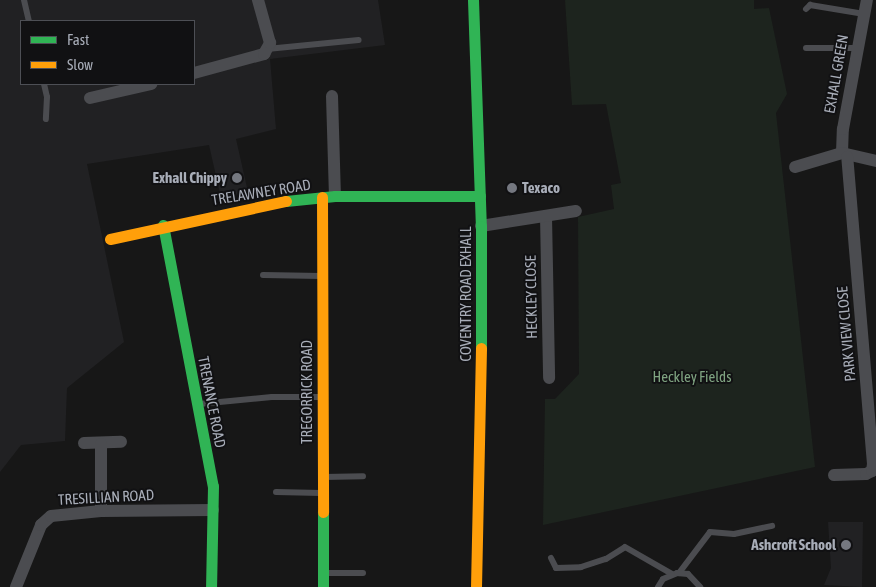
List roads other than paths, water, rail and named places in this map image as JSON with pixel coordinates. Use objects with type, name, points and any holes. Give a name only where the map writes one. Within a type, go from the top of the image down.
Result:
[{"type":"street","points":[[195,73],[257,58],[267,49],[270,43],[258,0]]},
{"type":"street","name":"COVENTRY ROAD EXHALL","points":[[473,0],[481,226],[481,392],[476,587]]},
{"type":"street","name":"EXHALL GREEN","points":[[844,155],[840,145],[867,0]]},
{"type":"street","points":[[90,98],[147,85]]},
{"type":"street","points":[[329,197],[332,96]]},
{"type":"street","points":[[795,167],[844,155],[876,161]]},
{"type":"street","name":"PARK VIEW CLOSE","points":[[834,475],[866,474],[872,470],[873,464],[844,155]]},
{"type":"street","name":"TRELAWNEY ROAD","points":[[110,239],[162,225],[272,202],[329,197],[480,196]]},
{"type":"street","name":"TREGORRICK ROAD","points":[[323,587],[322,276],[329,197]]},
{"type":"street","points":[[481,226],[576,211]]},
{"type":"street","name":"HECKLEY CLOSE","points":[[546,216],[549,378]]},
{"type":"street","name":"TRENANCE ROAD","points":[[162,225],[213,486],[211,587]]},
{"type":"street","points":[[84,443],[121,442]]},
{"type":"street","points":[[100,511],[101,444]]},
{"type":"street","name":"TRESILLIAN ROAD","points":[[16,587],[41,525],[59,513],[213,510]]},
{"type":"lane","points":[[24,0],[29,20]]},
{"type":"lane","points":[[806,9],[810,5],[864,14]]},
{"type":"lane","points":[[267,49],[359,40]]},
{"type":"lane","points":[[806,48],[857,48]]},
{"type":"lane","points":[[44,85],[47,97],[46,119]]},
{"type":"lane","points":[[263,275],[322,276]]},
{"type":"lane","points":[[197,404],[272,397],[322,398]]},
{"type":"lane","points":[[322,477],[363,476]]},
{"type":"lane","points":[[276,492],[322,493]]},
{"type":"lane","points":[[676,574],[710,532],[734,534],[772,526]]},
{"type":"lane","points":[[551,558],[556,568],[581,567],[606,558],[625,547],[676,574]]},
{"type":"lane","points":[[323,573],[363,573]]},
{"type":"lane","points":[[658,587],[663,579],[676,574],[688,574],[700,587]]},
{"type":"place","name":"Exhall Chippy","points":[[237,178]]},
{"type":"place","name":"Texaco","points":[[512,188]]},
{"type":"place","name":"Ashcroft School","points":[[846,545]]},
{"type":"park label","name":"Heckley Fields","points":[[692,377]]}]
